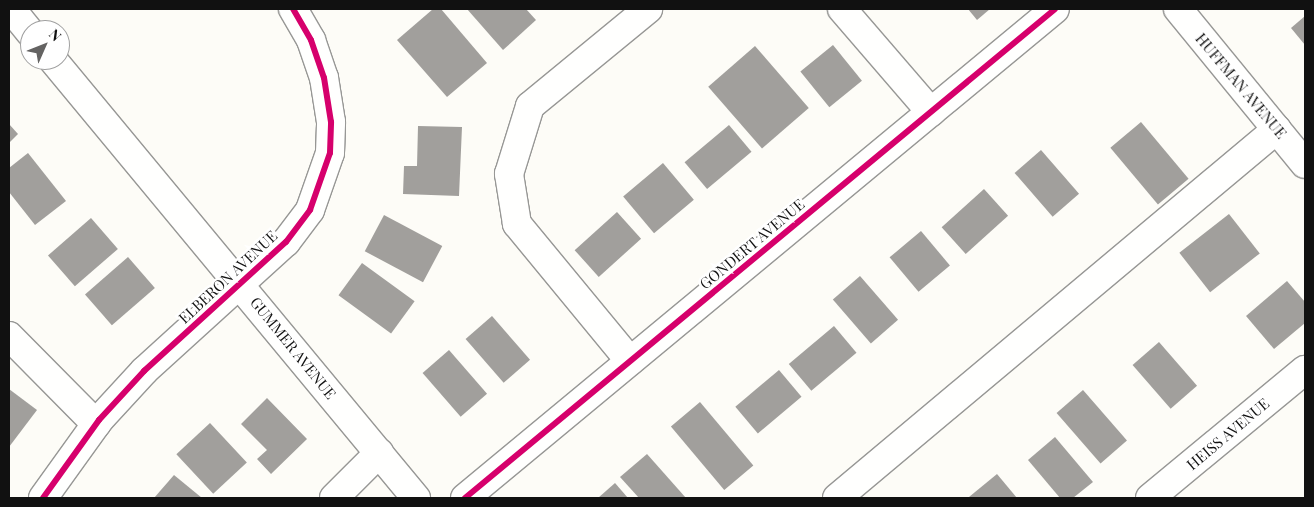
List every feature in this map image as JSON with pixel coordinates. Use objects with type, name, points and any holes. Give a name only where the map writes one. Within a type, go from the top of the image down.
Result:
[{"type":"street","name":"ELBERON AVENUE","points":[[43,498],[96,424],[144,371],[286,242],[310,210],[330,153],[324,78],[293,9]]},
{"type":"street","points":[[630,361],[516,224],[509,174],[530,106],[648,9]]},
{"type":"street","points":[[842,9],[931,112]]},
{"type":"street","name":"GONDERT AVENUE","points":[[465,498],[1055,9]]},
{"type":"street","name":"HUFFMAN AVENUE","points":[[1178,9],[1305,164]]},
{"type":"street","points":[[11,10],[20,20]]},
{"type":"street","name":"GUMMER AVENUE","points":[[61,70],[240,283],[416,498]]},
{"type":"street","points":[[837,498],[1277,129]]},
{"type":"street","points":[[9,336],[96,424]]},
{"type":"street","name":"HEISS AVENUE","points":[[1150,498],[1305,370]]},
{"type":"street","points":[[334,498],[379,453]]},
{"type":"building","points":[[433,9],[441,9],[487,63],[447,97],[397,40]]},
{"type":"building","points":[[467,9],[526,9],[536,20],[503,50]]},
{"type":"building","points":[[968,9],[990,9],[977,20]]},
{"type":"building","points":[[1305,16],[1305,45],[1291,28]]},
{"type":"building","points":[[833,45],[862,81],[829,107],[800,71]]},
{"type":"building","points":[[755,46],[809,108],[762,149],[708,87]]},
{"type":"building","points":[[1141,122],[1189,179],[1158,204],[1110,148]]},
{"type":"building","points":[[9,124],[18,134],[9,143]]},
{"type":"building","points":[[729,125],[751,152],[707,189],[685,162]]},
{"type":"building","points":[[418,126],[462,127],[459,196],[403,194],[404,166],[417,166]]},
{"type":"building","points":[[1041,150],[1079,194],[1053,217],[1015,173]]},
{"type":"building","points":[[28,153],[66,201],[35,225],[9,192],[9,168]]},
{"type":"building","points":[[663,163],[694,200],[654,233],[623,196]]},
{"type":"building","points":[[984,189],[1008,216],[966,254],[942,227]]},
{"type":"building","points":[[617,212],[641,239],[599,277],[575,250]]},
{"type":"building","points":[[1229,214],[1260,253],[1210,292],[1179,253]]},
{"type":"building","points":[[384,215],[442,246],[423,282],[365,251]]},
{"type":"building","points":[[91,218],[118,249],[75,286],[48,255]]},
{"type":"building","points":[[921,231],[950,265],[919,292],[890,257]]},
{"type":"building","points":[[128,257],[155,288],[112,325],[85,294]]},
{"type":"building","points":[[362,263],[415,301],[391,334],[338,295]]},
{"type":"building","points":[[860,276],[898,320],[871,343],[833,300]]},
{"type":"building","points":[[1287,281],[1305,302],[1305,323],[1274,349],[1246,316]]},
{"type":"building","points":[[492,316],[530,360],[504,383],[466,339]]},
{"type":"building","points":[[834,326],[856,353],[811,391],[789,364]]},
{"type":"building","points":[[1159,342],[1197,386],[1171,409],[1133,365]]},
{"type":"building","points":[[449,350],[487,394],[461,417],[423,373]]},
{"type":"building","points":[[779,370],[801,397],[758,433],[735,407]]},
{"type":"building","points":[[9,389],[37,410],[9,447]]},
{"type":"building","points":[[1083,390],[1127,441],[1101,464],[1057,413]]},
{"type":"building","points":[[267,398],[307,439],[271,474],[257,459],[267,450],[241,424]]},
{"type":"building","points":[[700,402],[753,466],[724,490],[671,426]]},
{"type":"building","points":[[210,423],[247,462],[213,494],[176,454]]},
{"type":"building","points":[[1055,437],[1093,482],[1073,498],[1060,498],[1028,460]]},
{"type":"building","points":[[647,454],[686,498],[639,498],[620,477]]},
{"type":"building","points":[[997,474],[1017,498],[969,497]]},
{"type":"building","points":[[174,475],[202,498],[154,498]]},
{"type":"building","points":[[615,483],[628,498],[598,498]]},
{"type":"cycle path","points":[[43,498],[99,420],[144,371],[286,242],[310,210],[330,153],[331,122],[324,78],[311,40],[293,9]]},
{"type":"cycle path","points":[[465,498],[1055,9]]}]
